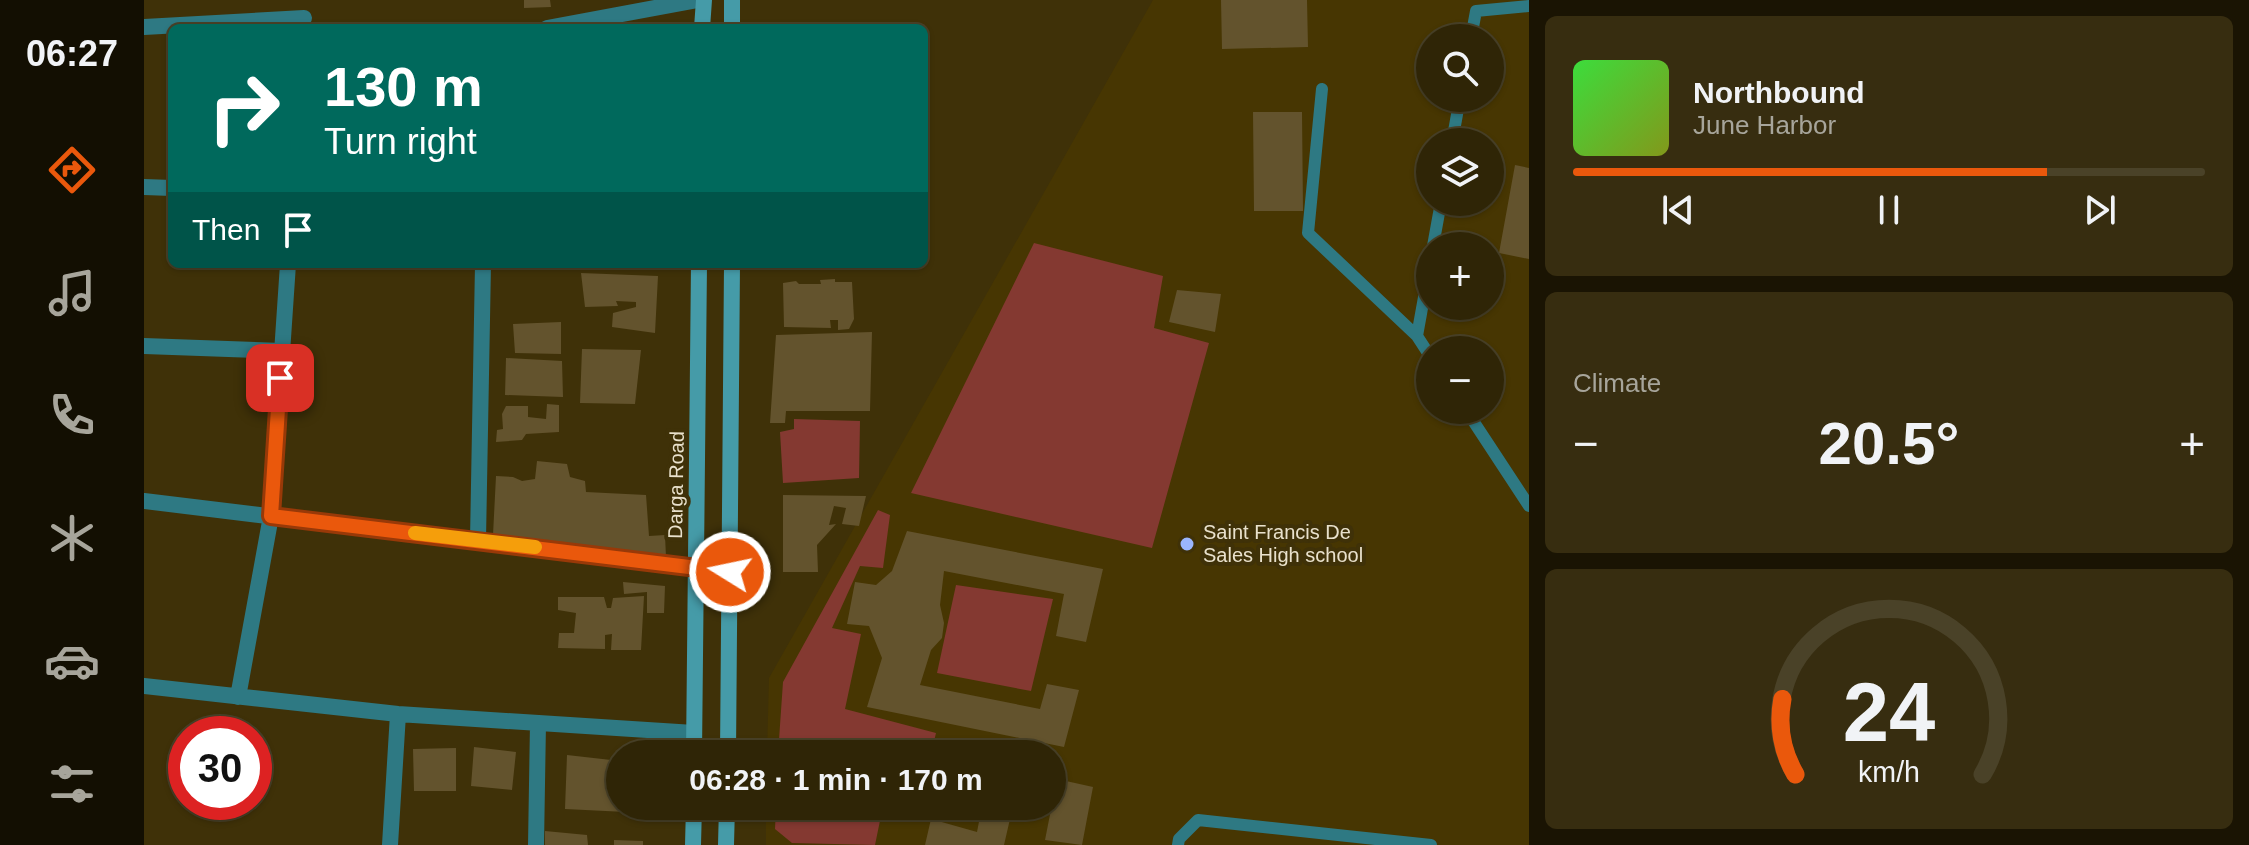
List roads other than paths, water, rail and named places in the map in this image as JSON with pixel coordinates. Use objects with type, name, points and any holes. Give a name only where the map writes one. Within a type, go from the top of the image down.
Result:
[{"type":"main road","points":[[701,0],[702,24]]},
{"type":"main road","points":[[732,0],[732,24]]},
{"type":"main road","name":"Darga Road","points":[[694,740],[699,268]]},
{"type":"main road","points":[[728,740],[732,268]]},
{"type":"main road","points":[[693,845],[694,820]]},
{"type":"main road","points":[[726,845],[727,820]]},
{"type":"street","points":[[264,24],[304,23],[306,0]]},
{"type":"street","points":[[569,24],[701,0]]},
{"type":"street","points":[[144,27],[168,26]]},
{"type":"street","points":[[144,187],[168,188]]},
{"type":"street","points":[[238,697],[271,516],[288,268]]},
{"type":"street","points":[[478,540],[483,268]]},
{"type":"street","points":[[144,346],[282,351]]},
{"type":"street","points":[[144,501],[695,565],[730,572]]},
{"type":"street","points":[[144,686],[398,714],[694,733]]},
{"type":"street","points":[[390,845],[398,714]]},
{"type":"street","points":[[536,845],[538,723]]},
{"type":"lane","points":[[1474,24],[1476,11],[1529,6]]},
{"type":"lane","points":[[1322,89],[1308,233],[1417,336]]},
{"type":"lane","points":[[1417,336],[1420,320]]},
{"type":"lane","points":[[1475,424],[1529,506]]},
{"type":"lane","points":[[1178,845],[1179,839],[1198,820],[1431,845]]},
{"type":"place","name":"Saint Francis De Sales High school","points":[[1187,544]]}]
